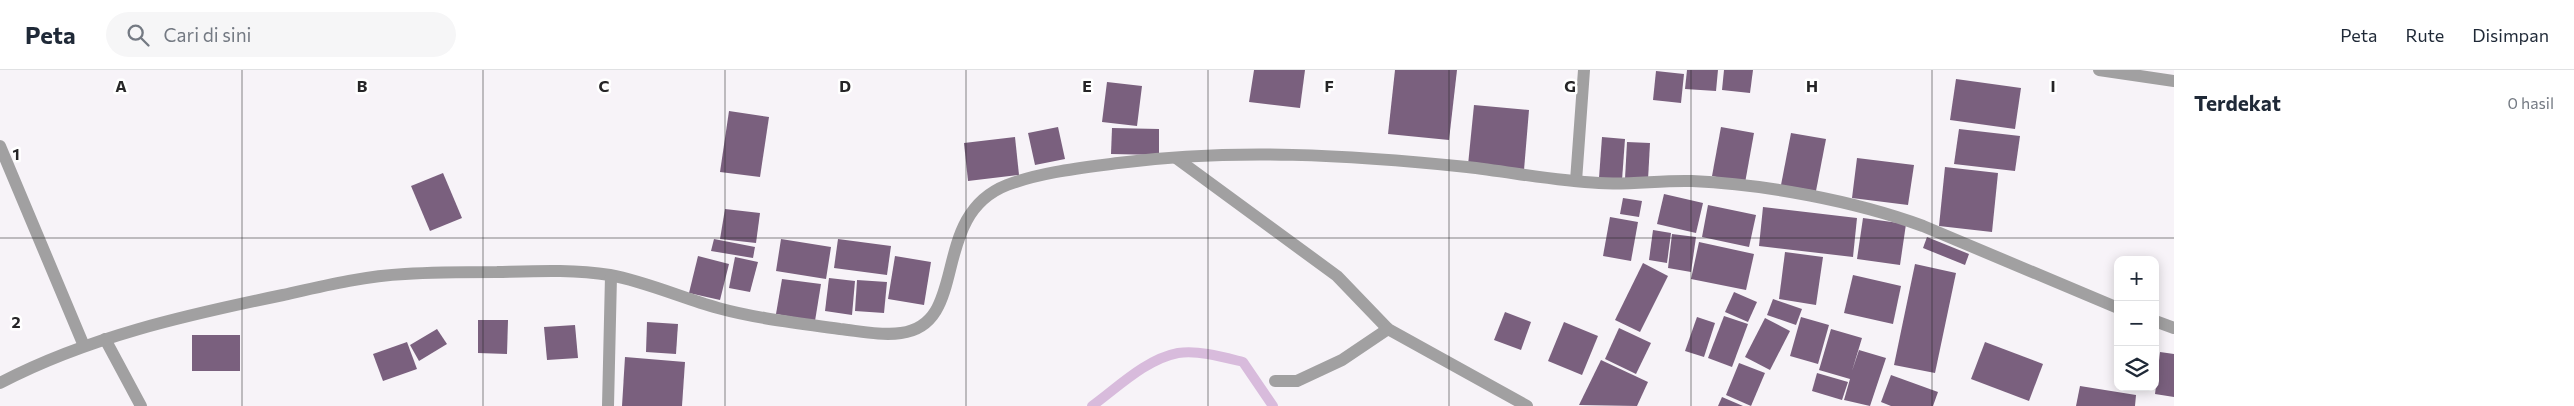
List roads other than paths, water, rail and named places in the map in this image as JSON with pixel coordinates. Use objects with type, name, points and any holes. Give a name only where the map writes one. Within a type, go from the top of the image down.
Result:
[{"type":"street","points":[[1576,180],[1584,70]]},
{"type":"street","points":[[2099,70],[2174,81]]},
{"type":"street","points":[[0,146],[84,346]]},
{"type":"street","points":[[0,383],[29,368],[84,346],[199,313],[377,276],[403,274],[566,271],[611,276],[714,307],[767,320],[856,331],[907,333],[924,325],[934,317],[943,300],[959,232],[967,218],[988,195],[1003,187],[1053,174],[1140,160],[1176,158],[1318,154],[1465,167],[1602,184],[1690,181],[1812,196],[1897,216],[1979,248],[2114,306]]},
{"type":"street","points":[[1176,158],[1337,276],[1388,328],[1527,406]]},
{"type":"street","points":[[608,406],[611,276]]},
{"type":"street","points":[[2159,322],[2174,328]]},
{"type":"street","points":[[1275,381],[1297,381],[1342,360],[1388,328]]},
{"type":"street","points":[[105,339],[141,406]]},
{"type":"waterway","points":[[1092,406],[1155,361],[1166,356],[1186,352],[1211,354],[1243,362],[1273,406]]}]
